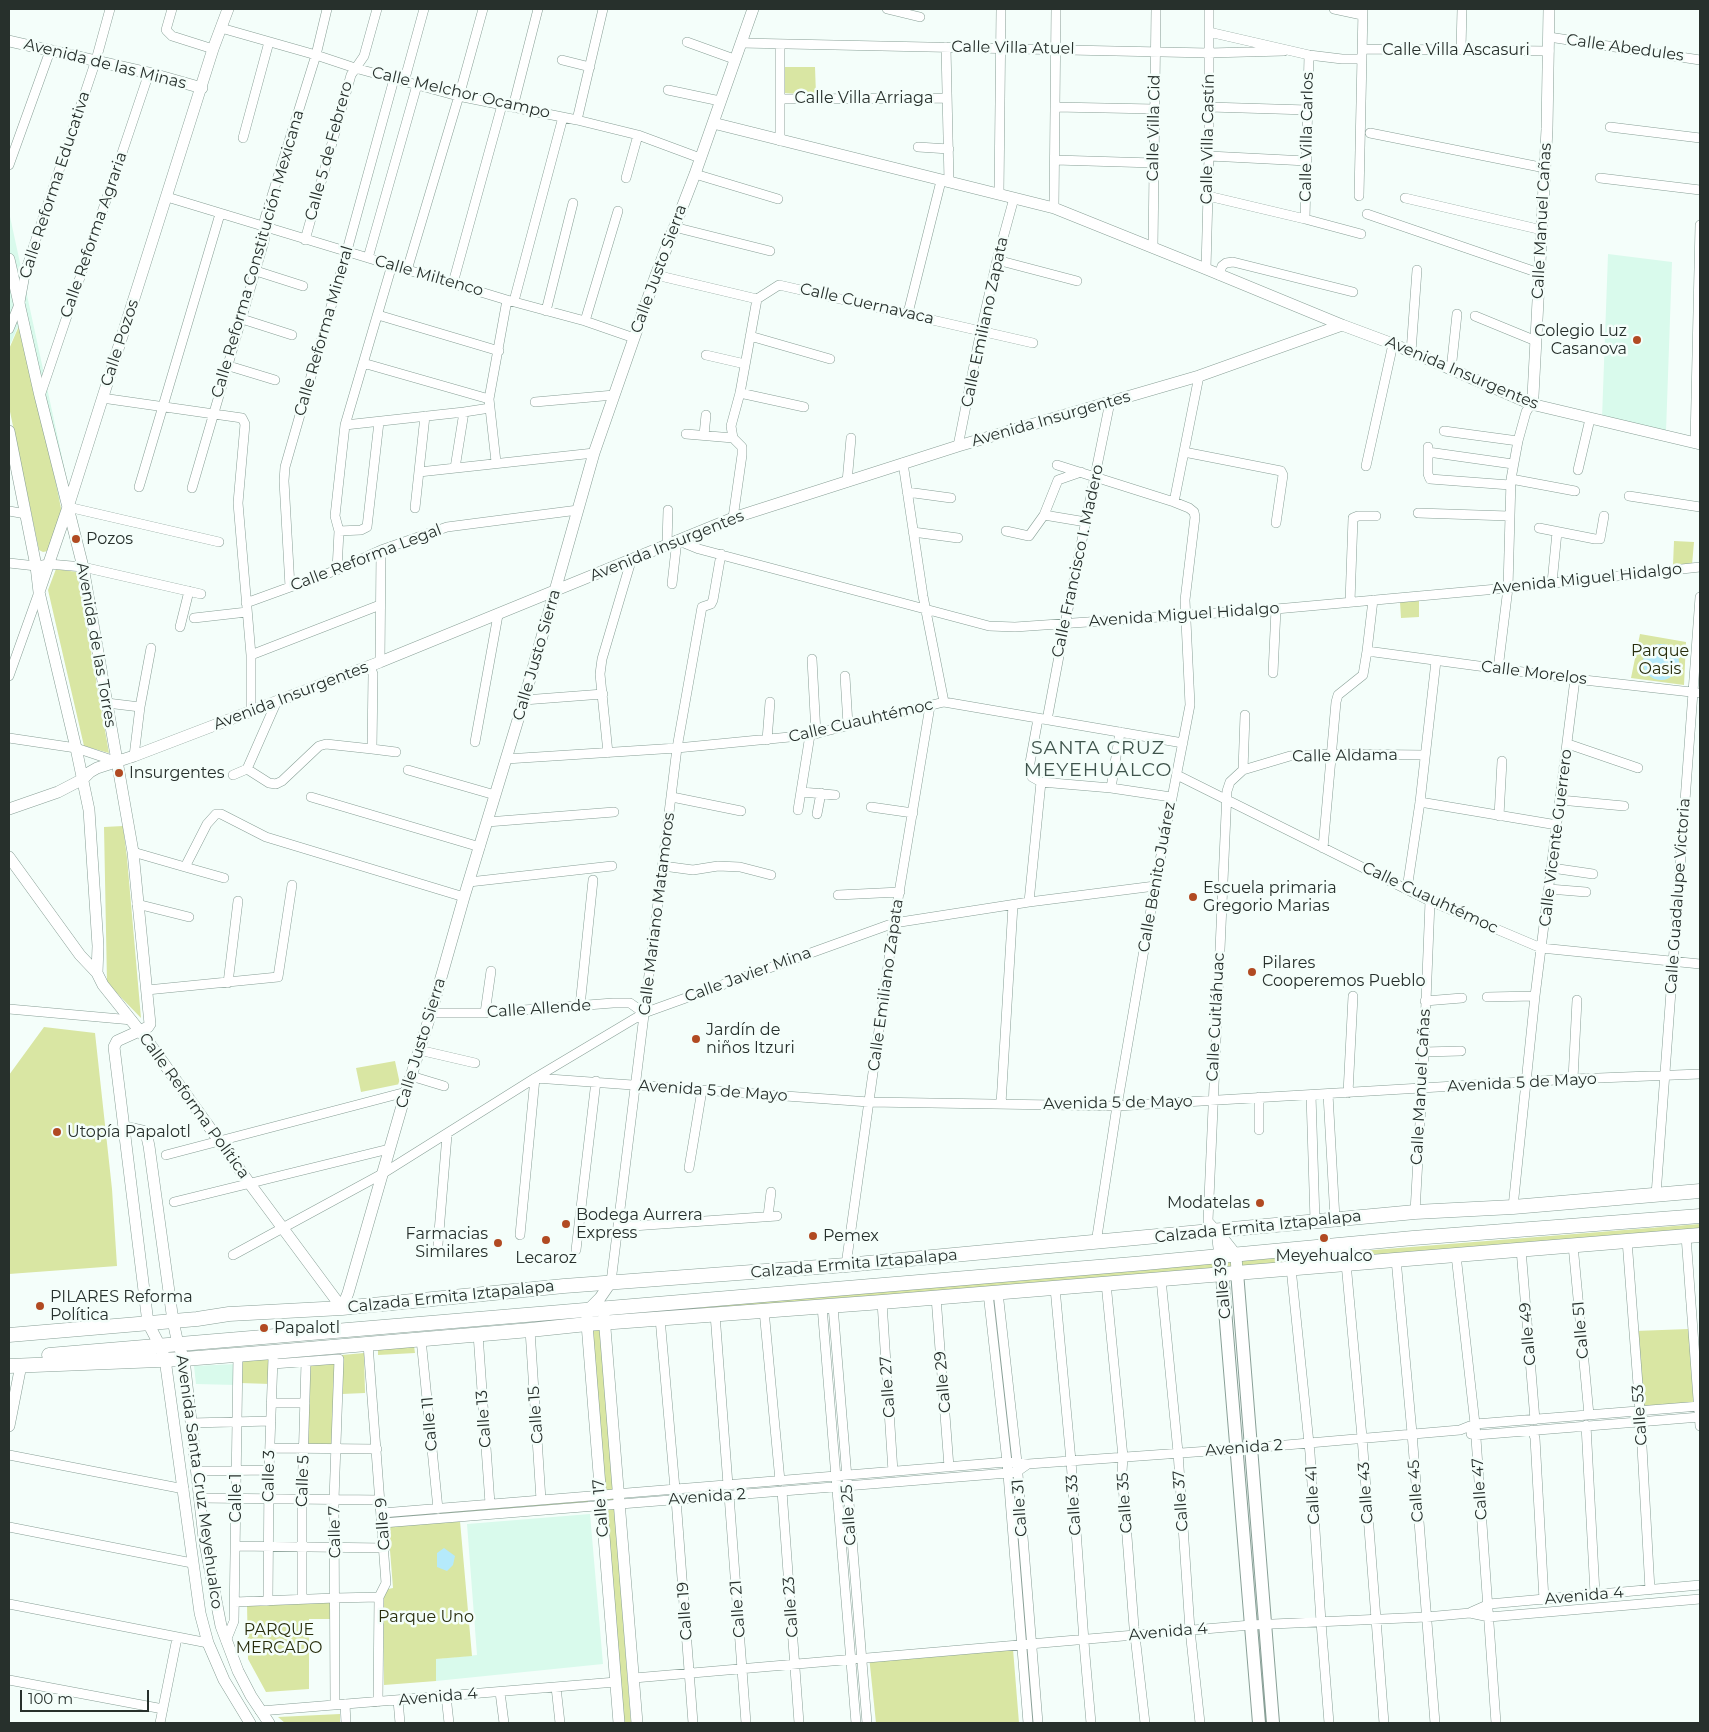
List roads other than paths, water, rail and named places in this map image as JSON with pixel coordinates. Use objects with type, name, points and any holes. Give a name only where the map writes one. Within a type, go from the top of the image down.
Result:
[{"type":"main road","name":"Calzada Ermita Iztapalapa","points":[[9,1334],[173,1321],[229,1314],[342,1308],[611,1282],[846,1265],[1415,1212],[1513,1207],[1700,1191]]},
{"type":"main road","name":"Calzada Ermita Iztapalapa","points":[[15,1366],[162,1353],[184,1359],[238,1354],[273,1358],[368,1344],[530,1330],[587,1317],[603,1310],[1413,1238],[1700,1216]]},
{"type":"main road","name":"Calzada Ermita Iztapalapa","points":[[603,1310],[660,1318],[882,1302],[1693,1235]]},
{"type":"main road","name":"Calle 39","points":[[1237,1272],[1274,1723]]},
{"type":"main road","name":"Calle 39","points":[[1222,1273],[1259,1723]]},
{"type":"main road","name":"Calzada Ermita Iztapalapa","points":[[162,1353],[178,1344],[587,1317]]},
{"type":"street","name":"Calle Reforma Educativa","points":[[9,329],[20,302],[26,269],[96,60],[106,9]]},
{"type":"street","points":[[172,9],[166,30],[172,36],[213,49]]},
{"type":"street","name":"Calle Pozos","points":[[9,676],[13,647],[39,592],[68,508],[213,49],[228,9]]},
{"type":"street","name":"Calle Reforma Constitución Mexicana","points":[[192,488],[256,271],[265,238],[263,227],[316,55],[327,9]]},
{"type":"street","name":"Calle 5 de Febrero","points":[[305,240],[351,75],[364,56],[377,9]]},
{"type":"street","points":[[404,82],[424,9]]},
{"type":"street","points":[[407,270],[483,9]]},
{"type":"street","points":[[513,107],[538,9]]},
{"type":"street","points":[[577,120],[603,9]]},
{"type":"street","name":"Calle Justo Sierra","points":[[342,1308],[351,1284],[406,1092],[432,1013],[464,897],[556,592],[594,453],[656,275],[753,9]]},
{"type":"street","points":[[887,9],[920,16]]},
{"type":"street","points":[[999,194],[1001,9]]},
{"type":"street","points":[[1054,208],[1056,9]]},
{"type":"street","name":"Calle Villa Cid","points":[[1153,248],[1156,9]]},
{"type":"street","name":"Calle Villa Castín","points":[[1206,269],[1209,156],[1209,9]]},
{"type":"street","points":[[1334,9],[1362,12],[1363,49],[1359,196]]},
{"type":"street","points":[[1461,49],[1462,9]]},
{"type":"street","name":"Calle Manuel Cañas","points":[[1498,669],[1508,588],[1509,516],[1513,464],[1526,412],[1533,396],[1545,168],[1549,9]]},
{"type":"street","name":"Calle Melchor Ocampo","points":[[221,28],[458,96],[577,120],[638,135],[700,158]]},
{"type":"street","name":"Calle Villa Ascasuri","points":[[1209,32],[1284,51],[1342,59],[1362,59]]},
{"type":"street","name":"Calle Abedules","points":[[1549,37],[1700,60]]},
{"type":"street","name":"Avenida de las Minas","points":[[9,41],[96,60],[202,88]]},
{"type":"street","points":[[243,138],[269,42]]},
{"type":"street","points":[[687,42],[734,59]]},
{"type":"street","name":"Calle Villa Atuel","points":[[741,43],[1209,53],[1284,51]]},
{"type":"street","points":[[780,44],[780,141]]},
{"type":"street","points":[[908,313],[945,182],[949,149],[946,47]]},
{"type":"street","name":"Calle Villa Ascasuri","points":[[1363,49],[1549,51]]},
{"type":"street","points":[[9,165],[50,51]]},
{"type":"street","name":"Calle Villa Carlos","points":[[1305,218],[1309,55]]},
{"type":"street","points":[[562,60],[590,67]]},
{"type":"street","name":"Calle Reforma Agraria","points":[[40,396],[149,73]]},
{"type":"street","name":"Calle Reforma Mineral","points":[[290,587],[284,482],[285,467],[394,79]]},
{"type":"street","points":[[368,258],[416,85]]},
{"type":"street","points":[[668,90],[720,101]]},
{"type":"street","name":"Calle Villa Arriaga","points":[[781,99],[947,98]]},
{"type":"street","points":[[453,283],[502,105]]},
{"type":"street","points":[[1055,107],[1155,109]]},
{"type":"street","points":[[1208,108],[1308,110]]},
{"type":"street","points":[[496,462],[489,404],[498,351],[510,300],[563,118]]},
{"type":"street","name":"Avenida Insurgentes","points":[[713,123],[1054,208],[1342,326],[1393,344],[1531,404],[1697,443]]},
{"type":"street","points":[[1610,127],[1700,138]]},
{"type":"street","points":[[1370,132],[1545,168]]},
{"type":"street","points":[[626,178],[638,135]]},
{"type":"street","points":[[918,147],[949,149]]},
{"type":"street","points":[[1209,156],[1307,160]]},
{"type":"street","points":[[1055,160],[1154,162]]},
{"type":"street","points":[[694,174],[778,199]]},
{"type":"street","points":[[1600,178],[1700,190]]},
{"type":"street","points":[[1208,196],[1305,218],[1361,234]]},
{"type":"street","name":"Calle Miltenco","points":[[167,197],[392,266],[585,321],[634,338]]},
{"type":"street","name":"Calle Emiliano Zapata","points":[[958,446],[981,330],[1014,198]]},
{"type":"street","points":[[1405,198],[1542,230]]},
{"type":"street","points":[[546,311],[573,203]]},
{"type":"street","points":[[585,321],[618,211]]},
{"type":"street","points":[[139,487],[220,214]]},
{"type":"street","points":[[1367,214],[1540,273]]},
{"type":"street","points":[[1697,443],[1700,224]]},
{"type":"street","points":[[674,227],[770,251]]},
{"type":"street","name":"Avenida de las Torres","points":[[9,259],[40,396],[83,567],[118,762],[133,852],[150,1024],[148,1027],[140,1030]]},
{"type":"street","points":[[997,260],[1077,281]]},
{"type":"street","points":[[1219,274],[1222,266],[1232,262],[1353,292]]},
{"type":"street","points":[[337,570],[339,531],[335,516],[345,425],[392,266]]},
{"type":"street","points":[[1411,352],[1417,270]]},
{"type":"street","points":[[256,271],[303,286]]},
{"type":"street","points":[[656,275],[757,299],[740,393],[730,426],[733,438],[742,447],[733,518]]},
{"type":"street","name":"Calle Cuernavaca","points":[[757,299],[779,285],[1033,342]]},
{"type":"street","points":[[1451,370],[1457,314]]},
{"type":"street","points":[[378,316],[498,351]]},
{"type":"street","points":[[1475,316],[1536,341]]},
{"type":"street","points":[[242,319],[292,335]]},
{"type":"street","name":"Avenida Insurgentes","points":[[9,809],[58,792],[83,779],[97,768],[118,762],[276,703],[556,592],[733,518],[958,446],[1199,376],[1342,326]]},
{"type":"street","points":[[750,336],[830,359]]},
{"type":"street","points":[[1366,466],[1393,344]]},
{"type":"street","points":[[706,355],[745,364]]},
{"type":"street","points":[[363,364],[489,404]]},
{"type":"street","points":[[228,366],[275,380]]},
{"type":"street","points":[[1057,465],[1174,502],[1199,376]]},
{"type":"street","points":[[740,393],[804,407]]},
{"type":"street","points":[[535,402],[614,395]]},
{"type":"street","points":[[102,398],[242,418],[245,424],[238,502],[251,655],[251,712]]},
{"type":"street","name":"Calle Francisco I. Madero","points":[[1041,782],[1032,777],[1029,768],[1064,624],[1096,478],[1110,402]]},
{"type":"street","points":[[345,425],[464,412],[489,404]]},
{"type":"street","points":[[455,468],[464,412]]},
{"type":"street","points":[[704,435],[706,415]]},
{"type":"street","points":[[415,508],[425,416]]},
{"type":"street","points":[[1578,470],[1590,419]]},
{"type":"street","points":[[339,531],[362,530],[367,527],[379,422]]},
{"type":"street","points":[[9,431],[12,463],[26,514],[39,592],[83,779],[90,820],[98,946],[97,973]]},
{"type":"street","points":[[1444,431],[1518,441]]},
{"type":"street","points":[[686,434],[733,438]]},
{"type":"street","points":[[847,482],[851,438]]},
{"type":"street","points":[[1513,464],[1428,449],[1428,474],[1430,479],[1511,482],[1575,491]]},
{"type":"street","points":[[1184,452],[1281,471],[1284,475],[1276,524]]},
{"type":"street","points":[[419,472],[496,462],[594,453]]},
{"type":"street","points":[[903,464],[925,608],[944,702]]},
{"type":"street","points":[[1006,531],[1029,536],[1044,515],[1058,480],[1081,472]]},
{"type":"street","points":[[907,492],[951,498]]},
{"type":"street","points":[[1629,496],[1700,507]]},
{"type":"street","name":"Calle Benito Juárez","points":[[1096,1243],[1155,886],[1190,705],[1184,616],[1195,517],[1194,512],[1174,502]]},
{"type":"street","points":[[68,508],[219,542]]},
{"type":"street","name":"Calle Reforma Legal","points":[[194,618],[247,607],[290,587],[337,570],[381,550],[447,527],[578,510]]},
{"type":"street","points":[[668,510],[672,542],[672,584]]},
{"type":"street","points":[[9,512],[26,514]]},
{"type":"street","points":[[1418,513],[1509,516]]},
{"type":"street","points":[[1044,515],[1086,522]]},
{"type":"street","points":[[1350,602],[1352,518],[1376,516]]},
{"type":"street","points":[[1539,528],[1600,539],[1604,516]]},
{"type":"street","points":[[913,532],[958,538]]},
{"type":"street","points":[[1552,583],[1557,532]]},
{"type":"street","name":"Avenida Miguel Hidalgo","points":[[672,542],[989,626],[1016,628],[1276,609],[1700,568]]},
{"type":"street","points":[[372,749],[373,674],[380,605],[381,550]]},
{"type":"street","name":"Calle Mariano Matamoros","points":[[611,1282],[677,748],[702,607],[711,604],[713,600],[721,554]]},
{"type":"street","points":[[608,753],[600,674],[602,659],[631,561]]},
{"type":"street","points":[[9,563],[36,566],[49,564],[83,567],[201,594]]},
{"type":"street","points":[[180,627],[190,591]]},
{"type":"street","name":"Calle Guadalupe Victoria","points":[[1656,1195],[1673,961],[1696,693],[1700,597]]},
{"type":"street","points":[[1323,848],[1336,702],[1338,695],[1363,675],[1373,600]]},
{"type":"street","points":[[251,655],[380,605]]},
{"type":"street","points":[[1273,673],[1276,609]]},
{"type":"street","points":[[475,742],[498,615]]},
{"type":"street","points":[[134,756],[140,707],[151,648]]},
{"type":"street","name":"Calle Morelos","points":[[1367,651],[1696,693]]},
{"type":"street","points":[[798,810],[813,735],[812,659]]},
{"type":"street","points":[[1407,889],[1420,802],[1436,661]]},
{"type":"street","points":[[845,676],[848,725]]},
{"type":"street","name":"Calle Vicente Guerrero","points":[[1513,1207],[1534,996],[1575,679]]},
{"type":"street","points":[[524,700],[603,694]]},
{"type":"street","points":[[766,740],[770,702]]},
{"type":"street","name":"Calle Cuauhtémoc","points":[[506,759],[677,748],[813,735],[944,702],[1183,743]]},
{"type":"street","points":[[106,703],[140,707]]},
{"type":"street","points":[[233,775],[247,770],[276,703]]},
{"type":"street","name":"Calle Emiliano Zapata","points":[[846,1265],[894,923],[930,706]]},
{"type":"street","points":[[1227,799],[1226,791],[1230,782],[1243,770],[1245,715]]},
{"type":"street","points":[[1111,788],[1120,732]]},
{"type":"street","points":[[9,738],[76,748],[118,762]]},
{"type":"street","points":[[247,770],[269,783],[276,784],[312,755],[319,746],[326,744],[396,752]]},
{"type":"street","points":[[1568,744],[1638,768]]},
{"type":"street","name":"Calle Aldama","points":[[1243,770],[1290,756],[1331,754],[1425,755]]},
{"type":"street","points":[[1499,816],[1502,761]]},
{"type":"street","points":[[408,770],[495,795]]},
{"type":"street","name":"Calle Cuauhtémoc","points":[[1177,776],[1227,799],[1430,901],[1541,948],[1700,964]]},
{"type":"street","points":[[1029,902],[1041,782],[1111,788],[1172,797]]},
{"type":"street","points":[[802,792],[821,792],[835,795]]},
{"type":"street","points":[[817,814],[821,792]]},
{"type":"street","points":[[311,797],[480,847]]},
{"type":"street","points":[[672,797],[741,811]]},
{"type":"street","name":"Calle Cuitláhuac","points":[[1217,1231],[1208,1221],[1227,799]]},
{"type":"street","points":[[1560,800],[1624,806]]},
{"type":"street","points":[[1420,802],[1557,824]]},
{"type":"street","points":[[871,807],[913,813]]},
{"type":"street","points":[[487,822],[614,812]]},
{"type":"street","points":[[186,867],[207,824],[216,814],[221,814],[266,837],[464,897]]},
{"type":"street","points":[[133,852],[224,878]]},
{"type":"street","name":"Calle Reforma Política","points":[[9,857],[80,955],[97,973],[103,985],[140,1030],[250,1184],[342,1308]]},
{"type":"street","points":[[470,882],[612,866]]},
{"type":"street","points":[[663,866],[693,870],[718,866],[740,867],[770,875]]},
{"type":"street","points":[[1552,868],[1593,874]]},
{"type":"street","points":[[580,1006],[593,880]]},
{"type":"street","points":[[147,990],[278,977],[292,886]]},
{"type":"street","name":"Calle Javier Mina","points":[[233,1255],[284,1229],[382,1174],[447,1135],[535,1078],[644,1013],[894,923],[1029,902],[1155,886]]},
{"type":"street","points":[[1549,889],[1586,892]]},
{"type":"street","points":[[838,895],[900,892]]},
{"type":"street","points":[[228,983],[238,901]]},
{"type":"street","name":"Calle Manuel Cañas","points":[[1415,1212],[1430,901]]},
{"type":"street","points":[[137,904],[189,917]]},
{"type":"street","points":[[1001,1104],[1013,905]]},
{"type":"street","points":[[485,1013],[490,971]]},
{"type":"street","points":[[1348,1093],[1353,996]]},
{"type":"street","points":[[1486,997],[1534,996]]},
{"type":"street","points":[[1426,1001],[1462,998]]},
{"type":"street","points":[[1573,1079],[1577,1000]]},
{"type":"street","name":"Calle Allende","points":[[432,1013],[485,1013],[630,1003],[644,1013]]},
{"type":"street","points":[[9,1009],[132,1020]]},
{"type":"street","name":"Avenida Santa Cruz Meyehualco","points":[[140,1030],[117,1041],[114,1048],[148,1323],[162,1353],[173,1412],[200,1613],[208,1643],[224,1680],[248,1722]]},
{"type":"street","points":[[419,1050],[475,1063]]},
{"type":"street","points":[[1424,1052],[1460,1051]]},
{"type":"street","name":"Avenida 5 de Mayo","points":[[535,1078],[869,1102],[1118,1106],[1573,1079],[1700,1074]]},
{"type":"street","points":[[411,1076],[444,1086]]},
{"type":"street","points":[[520,1235],[535,1078]]},
{"type":"street","points":[[576,1250],[596,1081]]},
{"type":"street","points":[[689,1168],[702,1090]]},
{"type":"street","points":[[166,1155],[406,1092]]},
{"type":"street","points":[[1328,1094],[1336,1220]]},
{"type":"street","points":[[1312,1095],[1315,1221]]},
{"type":"street","points":[[1259,1097],[1259,1130]]},
{"type":"street","name":"Avenida Santa Cruz Meyehualco","points":[[125,1127],[143,1131],[147,1137],[173,1321],[178,1344],[184,1359],[204,1538],[216,1607],[226,1641],[238,1671],[260,1711],[269,1723]]},
{"type":"street","points":[[438,1244],[447,1135]]},
{"type":"street","points":[[174,1202],[390,1149]]},
{"type":"street","points":[[618,1227],[773,1216],[771,1192]]},
{"type":"street","name":"Calle 39","points":[[1217,1231],[1236,1254],[1237,1272]]},
{"type":"street","name":"Calle 39","points":[[1217,1231],[1222,1273]]},
{"type":"street","points":[[1693,1235],[1700,1420]]},
{"type":"street","name":"Calle 53","points":[[1627,1240],[1641,1421],[1650,1590]]},
{"type":"street","name":"Calle 51","points":[[1573,1245],[1588,1415]]},
{"type":"street","name":"Calle 49","points":[[1520,1249],[1535,1420]]},
{"type":"street","name":"Calle 47","points":[[1456,1254],[1476,1435],[1496,1723]]},
{"type":"street","name":"Calle 45","points":[[1396,1259],[1435,1723]]},
{"type":"street","name":"Calle 43","points":[[1346,1263],[1362,1437],[1384,1723]]},
{"type":"street","name":"Calle 41","points":[[1291,1268],[1309,1442],[1329,1723]]},
{"type":"street","name":"Calle 37","points":[[1161,1279],[1178,1452],[1190,1630],[1200,1723]]},
{"type":"street","points":[[587,1317],[603,1310],[611,1282]]},
{"type":"street","name":"Calle 35","points":[[1106,1283],[1123,1457],[1122,1472],[1135,1634],[1145,1723]]},
{"type":"street","name":"Calle 33","points":[[1055,1288],[1071,1461],[1091,1723]]},
{"type":"street","name":"Calle 31","points":[[993,1293],[1028,1723]]},
{"type":"street","name":"Calle 31","points":[[993,1293],[1017,1467],[1038,1723]]},
{"type":"street","name":"Calle 29","points":[[936,1297],[949,1467]]},
{"type":"street","name":"Calle 27","points":[[882,1302],[893,1472]]},
{"type":"street","name":"Calle 25","points":[[828,1306],[864,1658],[867,1723]]},
{"type":"street","name":"Calle 25","points":[[828,1306],[835,1476],[856,1723]]},
{"type":"street","name":"Calle 17","points":[[603,1310],[637,1723]]},
{"type":"street","points":[[764,1310],[780,1481]]},
{"type":"street","points":[[716,1314],[728,1485]]},
{"type":"street","name":"Calle 17","points":[[587,1317],[619,1723]]},
{"type":"street","points":[[660,1318],[675,1489]]},
{"type":"street","name":"Calle 15","points":[[530,1330],[541,1500]]},
{"type":"street","name":"Calle 13","points":[[478,1334],[490,1504]]},
{"type":"street","name":"Calle 11","points":[[422,1339],[438,1508]]},
{"type":"street","name":"Calle 9","points":[[368,1344],[385,1548],[386,1583],[379,1598],[378,1702]]},
{"type":"street","name":"Calle 1","points":[[226,1641],[234,1621],[235,1602],[238,1354]]},
{"type":"street","points":[[273,1358],[306,1362]]},
{"type":"street","name":"Calle 3","points":[[268,1600],[269,1470],[273,1358]]},
{"type":"street","name":"Calle 7","points":[[306,1362],[339,1359],[334,1500],[336,1598],[335,1705]]},
{"type":"street","name":"Calle 5","points":[[302,1599],[301,1547],[306,1362]]},
{"type":"street","points":[[9,1426],[15,1366]]},
{"type":"street","points":[[272,1403],[305,1403]]},
{"type":"street","name":"Avenida 2","points":[[383,1523],[601,1500],[676,1500],[1008,1473],[1017,1467],[1028,1464],[1252,1448],[1460,1430],[1475,1424],[1699,1406]]},
{"type":"street","points":[[173,1412],[190,1410]]},
{"type":"street","points":[[191,1423],[237,1420],[271,1421]]},
{"type":"street","name":"Avenida 2","points":[[1460,1430],[1476,1435],[1641,1421],[1700,1420]]},
{"type":"street","points":[[1586,1425],[1595,1594]]},
{"type":"street","points":[[1532,1430],[1535,1438],[1544,1600]]},
{"type":"street","points":[[270,1448],[377,1449]]},
{"type":"street","points":[[9,1455],[184,1489]]},
{"type":"street","name":"Avenida 2","points":[[618,1499],[675,1489],[1007,1462],[1017,1467]]},
{"type":"street","points":[[197,1471],[269,1470]]},
{"type":"street","name":"Calle 23","points":[[782,1491],[799,1723]]},
{"type":"street","name":"Calle 21","points":[[729,1496],[746,1723]]},
{"type":"street","points":[[199,1498],[381,1500]]},
{"type":"street","name":"Avenida 2","points":[[382,1513],[541,1500],[601,1500]]},
{"type":"street","name":"Calle 19","points":[[676,1500],[693,1723]]},
{"type":"street","points":[[9,1527],[192,1563]]},
{"type":"street","points":[[190,1540],[204,1538]]},
{"type":"street","points":[[236,1546],[385,1548]]},
{"type":"street","name":"Avenida 4","points":[[1470,1613],[1489,1604],[1700,1585]]},
{"type":"street","points":[[235,1602],[379,1598]]},
{"type":"street","name":"Avenida 4","points":[[634,1678],[1251,1625],[1426,1617],[1470,1613],[1489,1617],[1700,1598]]},
{"type":"street","points":[[9,1604],[208,1643]]},
{"type":"street","points":[[160,1723],[177,1638]]},
{"type":"street","points":[[9,1680],[163,1709]]},
{"type":"street","name":"Avenida 4","points":[[260,1711],[616,1682]]},
{"type":"street","points":[[556,1687],[560,1723]]},
{"type":"street","points":[[500,1692],[504,1723]]},
{"type":"street","points":[[446,1696],[449,1723]]},
{"type":"street","points":[[398,1700],[400,1723]]},
{"type":"street","points":[[345,1704],[346,1723]]},
{"type":"water","points":[[1661,644],[1668,645],[1674,649],[1678,655],[1678,669],[1674,675],[1668,679],[1661,680],[1654,679],[1648,675],[1644,669],[1643,662],[1644,655],[1648,649],[1654,645]]},
{"type":"water","points":[[444,1548],[455,1556],[453,1565],[447,1571],[437,1567],[437,1553]]},
{"type":"place","name":"Colegio Luz Casanova","points":[[1637,340]]},
{"type":"place","name":"Pozos","points":[[76,539]]},
{"type":"place","name":"Insurgentes","points":[[119,773]]},
{"type":"place","name":"Escuela primaria Gregorio Marias","points":[[1193,897]]},
{"type":"place","name":"Pilares Cooperemos Pueblo","points":[[1252,972]]},
{"type":"place","name":"Jardín de niños Itzuri","points":[[696,1039]]},
{"type":"place","name":"Utopía Papalotl","points":[[57,1132]]},
{"type":"place","name":"Modatelas","points":[[1260,1203]]},
{"type":"place","name":"Bodega Aurrera Express","points":[[566,1224]]},
{"type":"place","name":"Pemex","points":[[813,1236]]},
{"type":"place","name":"Meyehualco","points":[[1324,1238]]},
{"type":"place","name":"Lecaroz","points":[[546,1240]]},
{"type":"place","name":"Farmacias Similares","points":[[498,1243]]},
{"type":"place","name":"PILARES Reforma Política","points":[[40,1306]]},
{"type":"place","name":"Papalotl","points":[[264,1328]]},
{"type":"district","name":"SANTA CRUZ MEYEHUALCO","points":[[1098,759]]},
{"type":"park label","name":"Parque Oasis","points":[[1660,660]]},
{"type":"park label","name":"Parque Uno","points":[[426,1617]]},
{"type":"park label","name":"PARQUE MERCADO","points":[[279,1639]]}]
